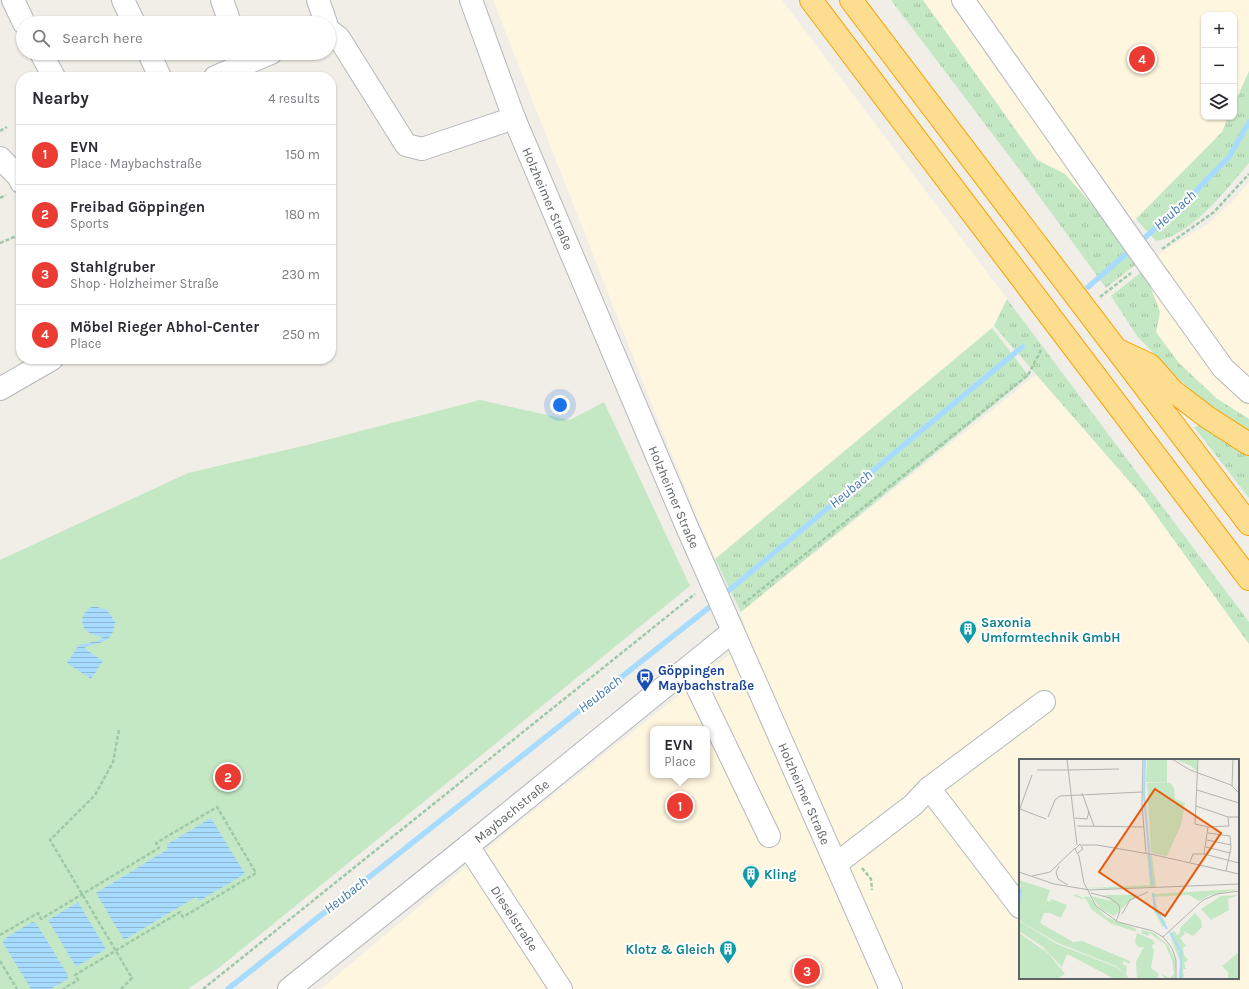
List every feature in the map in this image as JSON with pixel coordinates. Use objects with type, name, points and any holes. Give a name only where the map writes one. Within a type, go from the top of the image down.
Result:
[{"type":"highway","points":[[811,0],[1249,579]]},
{"type":"highway","points":[[851,0],[1249,524]]},
{"type":"highway","points":[[1115,349],[1150,365],[1174,391],[1207,417],[1249,444]]},
{"type":"street","points":[[13,0],[21,16]]},
{"type":"street","points":[[123,0],[131,16]]},
{"type":"street","points":[[222,0],[228,16]]},
{"type":"street","points":[[318,0],[324,16]]},
{"type":"street","name":"Holzheimer Straße","points":[[471,0],[514,118],[711,581],[730,624],[843,859],[890,989]]},
{"type":"street","points":[[963,0],[1223,368],[1249,392]]},
{"type":"street","points":[[336,36],[339,38],[406,145],[422,149],[514,118]]},
{"type":"street","points":[[45,60],[51,72]]},
{"type":"street","points":[[152,60],[158,72]]},
{"type":"street","points":[[222,72],[239,60]]},
{"type":"street","points":[[0,158],[16,174]]},
{"type":"street","points":[[0,389],[43,364]]},
{"type":"street","name":"Maybachstraße","points":[[289,989],[688,668],[730,624]]},
{"type":"street","points":[[688,668],[769,836]]},
{"type":"street","points":[[843,859],[913,805],[929,788],[1044,702]]},
{"type":"street","points":[[929,788],[1019,906]]},
{"type":"street","name":"Dieselstraße","points":[[468,846],[561,989]]},
{"type":"path","points":[[0,131],[7,126]]},
{"type":"path","points":[[1157,252],[1214,212],[1249,174]]},
{"type":"path","points":[[0,243],[16,236]]},
{"type":"path","points":[[1099,298],[1134,269]]},
{"type":"path","points":[[730,624],[1028,375],[1041,350]]},
{"type":"path","points":[[203,989],[711,581]]},
{"type":"path","points":[[119,730],[113,762],[95,795],[50,840],[132,978],[121,989]]},
{"type":"path","points":[[0,935],[38,913],[41,919],[159,848],[156,843],[217,807],[256,873],[183,917],[180,912],[75,975],[78,980],[63,989]]},
{"type":"path","points":[[843,859],[871,879],[872,890]]},
{"type":"path","points":[[0,960],[17,989]]},
{"type":"shaded area","points":[[493,0],[782,0],[1007,299],[992,328],[715,559],[667,443]]},
{"type":"shaded area","points":[[923,0],[1249,0],[1249,71],[1237,98],[1237,12],[1201,12],[1201,120],[1227,120],[1222,132],[1119,235],[1065,174],[1038,160]]},
{"type":"shaded area","points":[[1249,182],[1249,419],[1216,398],[1179,363],[1156,332],[1160,312],[1144,270],[1163,251],[1208,224],[1234,200]]},
{"type":"shaded area","points":[[1036,375],[1143,497],[1249,644],[1249,989],[321,989],[527,816],[727,657],[749,643],[741,612]]},
{"type":"green space","points":[[891,0],[923,0],[1037,160],[1065,174],[1119,235],[1139,262],[1106,288],[1028,181]]},
{"type":"green space","points":[[1249,71],[1249,163],[1219,198],[1195,221],[1169,237],[1156,241],[1136,219],[1222,132],[1227,120],[1237,120],[1237,98]]},
{"type":"green space","points":[[1144,270],[1160,312],[1156,332],[1179,363],[1216,398],[1249,419],[1249,435],[1219,418],[1185,385],[1137,336],[1111,296]]},
{"type":"green space","points":[[1007,299],[1249,622],[1249,644],[1143,497],[994,326]]},
{"type":"green space","points":[[992,328],[1029,376],[741,612],[715,559]]},
{"type":"green space","points":[[480,400],[570,420],[604,402],[690,586],[220,967],[188,989],[0,989],[0,560],[188,473],[307,445]]},
{"type":"green space","points":[[1201,425],[1249,456],[1249,498],[1194,427]]},
{"type":"water","points":[[94,606],[107,610],[115,622],[114,629],[108,638],[104,641],[84,648],[103,661],[91,679],[67,663],[79,645],[103,638],[91,634],[83,625],[82,621],[84,614],[87,610]]},
{"type":"water","points":[[211,818],[245,874],[199,901],[196,897],[124,940],[96,893],[168,849],[166,845]]},
{"type":"water","points":[[78,902],[106,949],[76,967],[48,920]]},
{"type":"water","points":[[32,922],[36,923],[68,975],[68,979],[51,989],[31,989],[3,943],[4,939]]},
{"type":"waterway","name":"Heubach","points":[[1140,242],[1189,198],[1229,157],[1249,122]]},
{"type":"waterway","name":"Heubach","points":[[1088,287],[1132,249]]},
{"type":"waterway","name":"Heubach","points":[[722,596],[1022,347]]},
{"type":"waterway","name":"Heubach","points":[[228,989],[716,602]]},
{"type":"place","name":"Möbel Rieger Abhol-Center","points":[[1142,59]]},
{"type":"place","name":"Saxonia Umformtechnik GmbH","points":[[968,644]]},
{"type":"place","name":"Göppingen Maybachstraße","points":[[645,692]]},
{"type":"place","name":"Freibad Göppingen","points":[[228,777]]},
{"type":"place","name":"EVN","points":[[680,806]]},
{"type":"place","name":"Kling","points":[[751,889]]},
{"type":"place","name":"Klotz & Gleich","points":[[728,964]]},
{"type":"place","name":"Stahlgruber","points":[[807,971]]}]
